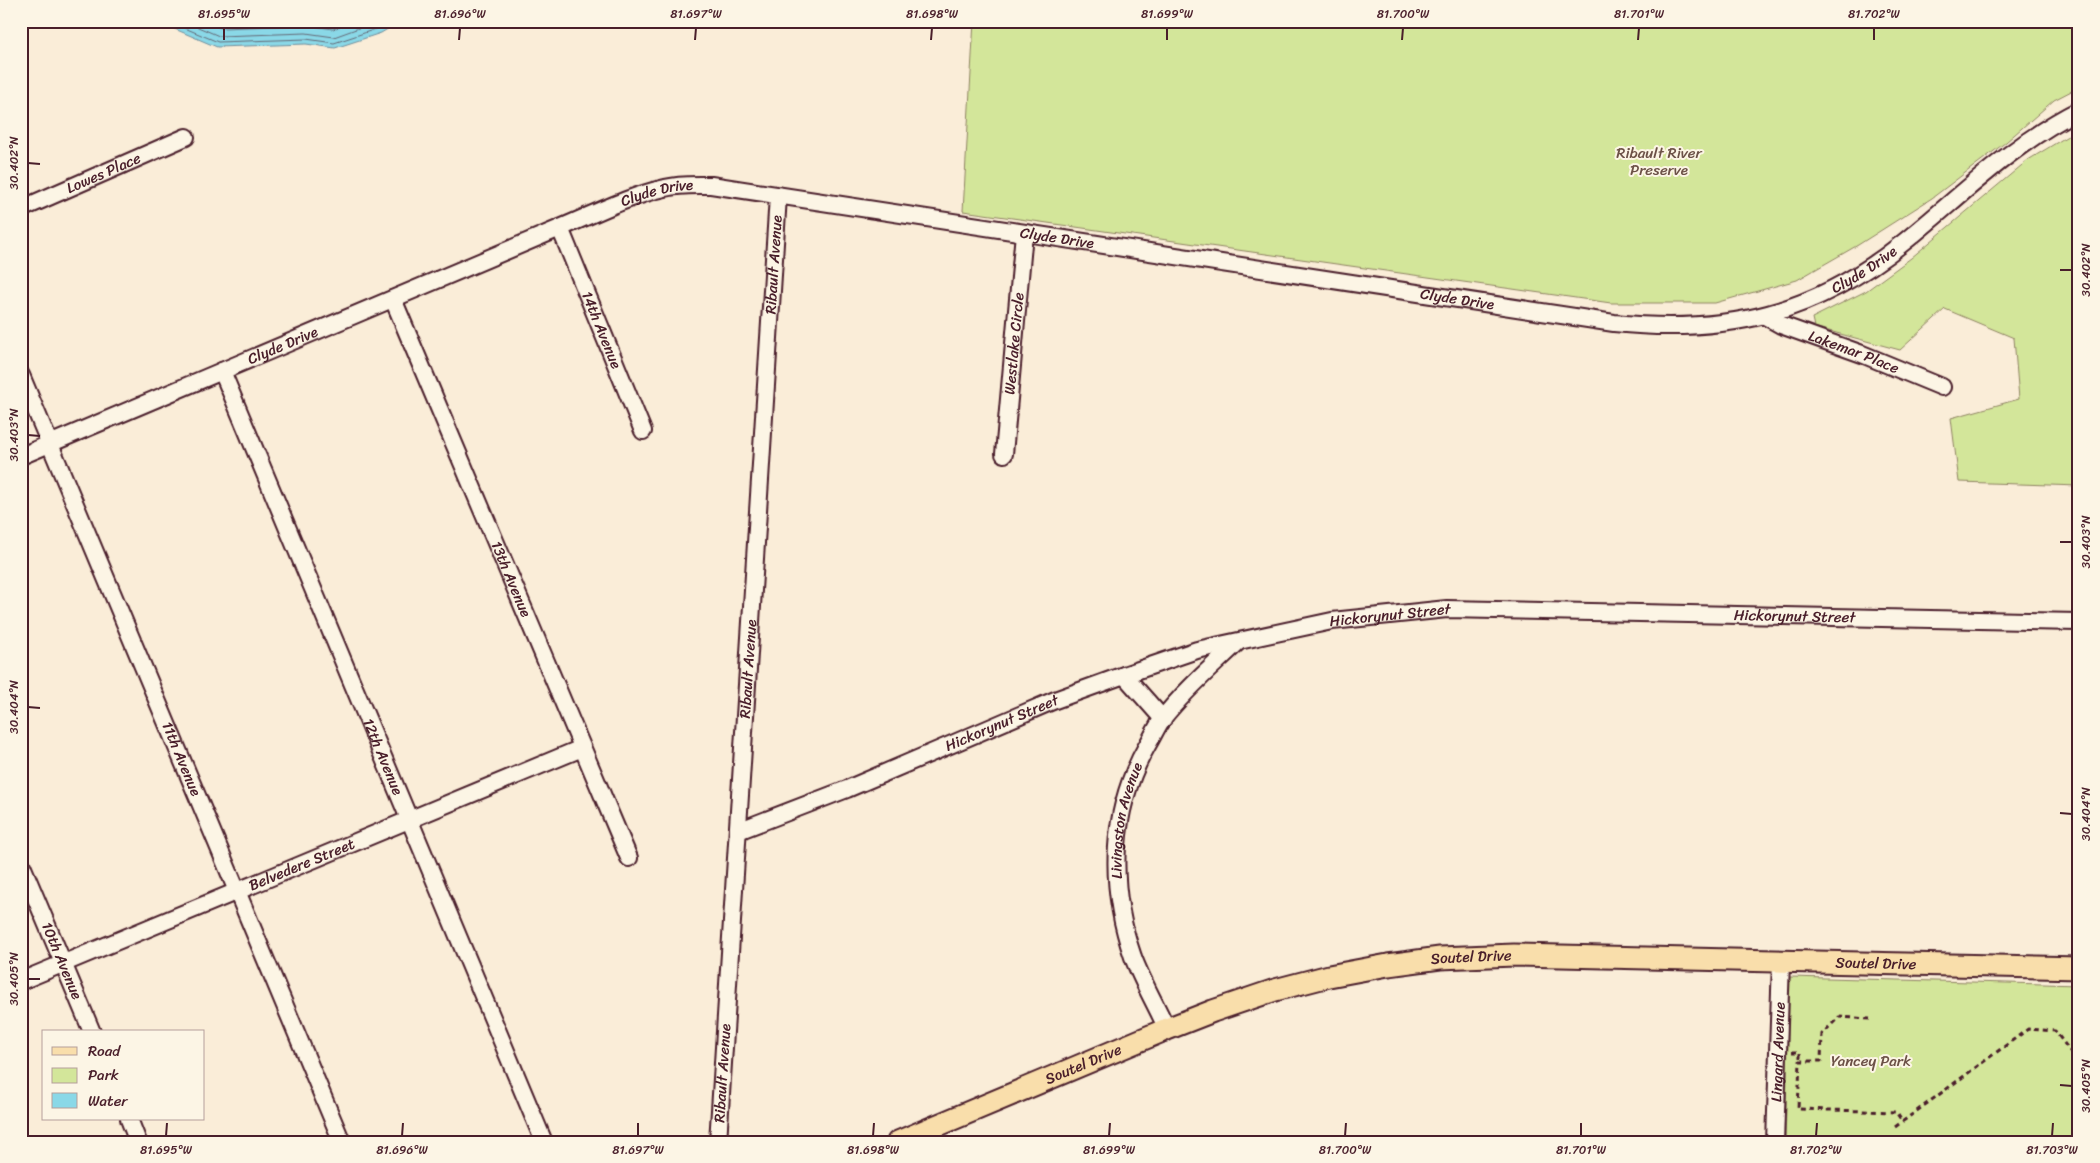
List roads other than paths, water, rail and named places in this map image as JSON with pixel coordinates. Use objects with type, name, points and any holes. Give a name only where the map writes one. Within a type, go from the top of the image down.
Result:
[{"type":"main road","name":"Soutel Drive","points":[[898,1142],[1167,1028],[1230,1005],[1328,976],[1440,958],[1514,955],[2079,968]]},
{"type":"street","name":"Clyde Drive","points":[[21,456],[560,228],[641,195],[665,188],[686,185],[711,185],[1614,323],[1666,328],[1699,327],[1734,323],[1765,316],[1811,300],[1867,270],[1903,243],[2026,141],[2055,122],[2079,110]]},
{"type":"street","name":"Lowes Place","points":[[21,208],[186,137]]},
{"type":"street","name":"Ribault Avenue","points":[[718,1142],[778,196]]},
{"type":"street","name":"14th Avenue","points":[[560,228],[643,431]]},
{"type":"street","name":"Westlake Circle","points":[[1004,454],[1024,233]]},
{"type":"street","name":"13th Avenue","points":[[393,299],[629,858]]},
{"type":"street","name":"Lakemar Place","points":[[1765,316],[1782,325],[1862,354],[1942,387]]},
{"type":"street","name":"12th Avenue","points":[[222,371],[544,1142]]},
{"type":"street","name":"11th Avenue","points":[[21,375],[342,1142]]},
{"type":"street","name":"Hickorynut Street","points":[[738,831],[847,789],[1055,700],[1124,675],[1197,650],[1332,620],[1447,609],[2079,622]]},
{"type":"street","name":"Livingston Avenue","points":[[1167,1028],[1133,958],[1122,920],[1117,881],[1117,837],[1124,800],[1137,764],[1163,718],[1238,642]]},
{"type":"street","points":[[1124,675],[1163,718]]},
{"type":"street","name":"Belvedere Street","points":[[21,981],[582,748]]},
{"type":"street","name":"10th Avenue","points":[[21,863],[91,1030]]},
{"type":"street","name":"Lingard Avenue","points":[[1775,1142],[1781,961]]},
{"type":"street","points":[[129,1120],[138,1142]]},
{"type":"water","points":[[156,21],[401,21],[381,33],[335,48],[306,44],[217,47]]},
{"type":"park label","name":"Ribault River Preserve","points":[[1659,162]]},
{"type":"park label","name":"Yancey Park","points":[[1871,1061]]}]
